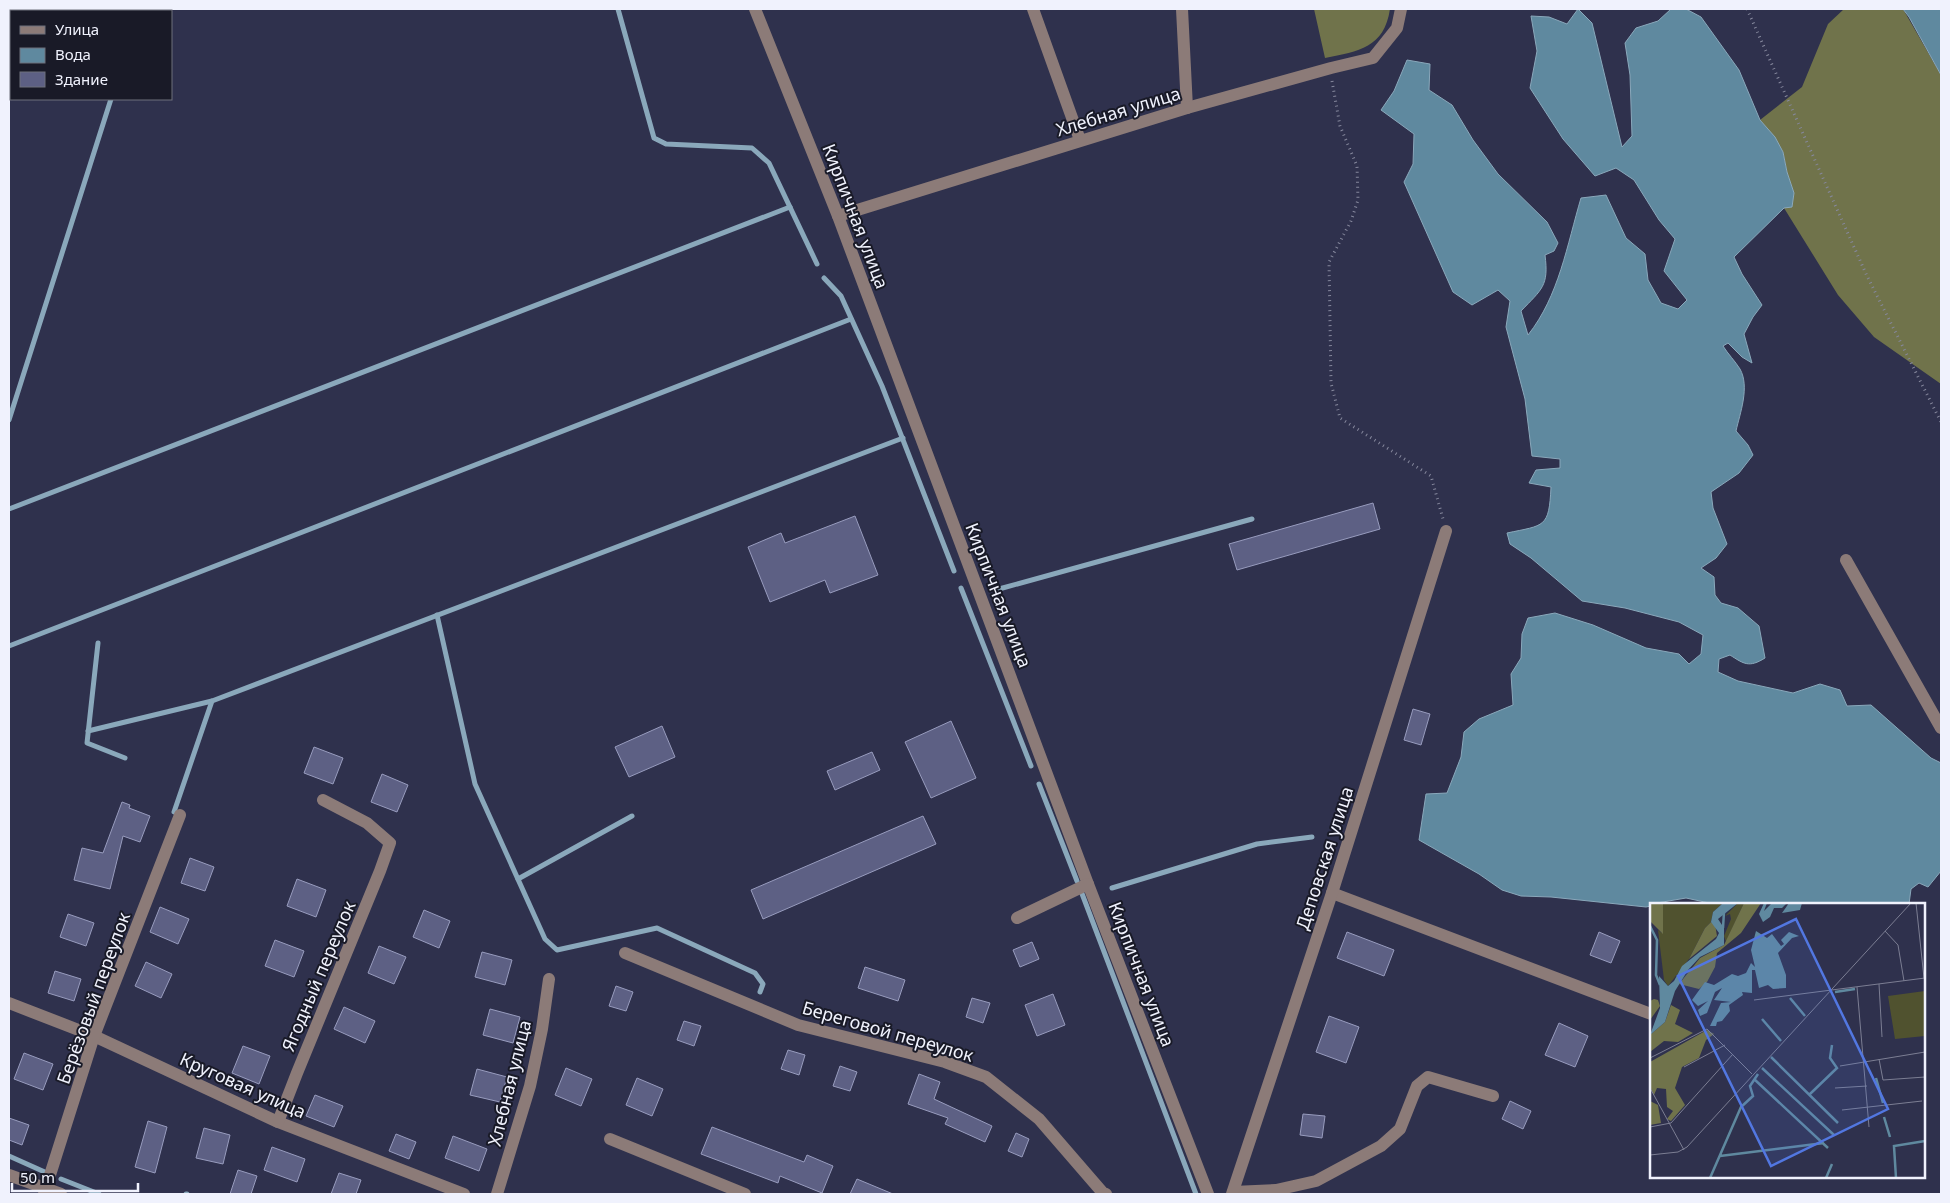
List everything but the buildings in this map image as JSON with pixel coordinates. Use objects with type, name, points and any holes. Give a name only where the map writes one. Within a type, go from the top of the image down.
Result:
[{"type":"street","name":"Кирпичная улица","points":[[755,9],[838,216],[1088,884],[1208,1194]]},
{"type":"street","points":[[1033,9],[1080,140]]},
{"type":"street","points":[[1182,9],[1187,108]]},
{"type":"street","name":"Хлебная улица","points":[[838,216],[1187,108],[1373,58],[1397,28],[1401,9]]},
{"type":"street","name":"Деповская улица","points":[[1232,1193],[1332,893],[1446,531]]},
{"type":"street","points":[[1846,560],[1941,728]]},
{"type":"street","name":"Ягодный переулок","points":[[278,1122],[296,1073],[390,843],[367,823],[323,800]]},
{"type":"street","name":"Берёзовый переулок","points":[[45,1191],[94,1036],[180,815]]},
{"type":"street","points":[[1017,918],[1088,884]]},
{"type":"street","points":[[1332,893],[1650,1014]]},
{"type":"street","name":"Береговой переулок","points":[[625,953],[798,1025],[945,1062],[986,1077],[1040,1119],[1103,1193],[1106,1194]]},
{"type":"street","name":"Хлебная улица","points":[[497,1194],[530,1086],[542,1029],[549,979]]},
{"type":"street","name":"Круговая улица","points":[[9,1003],[94,1036],[278,1122],[464,1194]]},
{"type":"street","points":[[1232,1193],[1276,1190],[1316,1181],[1381,1146],[1400,1129],[1417,1086],[1428,1077],[1493,1096]]},
{"type":"street","points":[[610,1139],[745,1194]]},
{"type":"street","points":[[9,1174],[45,1191],[61,1194]]},
{"type":"path","points":[[1747,9],[1867,276],[1941,422]]},
{"type":"path","points":[[1331,68],[1340,126],[1357,166],[1358,200],[1351,221],[1329,262],[1331,383],[1340,418],[1432,476],[1446,531]]},
{"type":"green space","points":[[1314,9],[1390,9],[1387,22],[1376,40],[1359,50],[1325,58]]},
{"type":"green space","points":[[1844,9],[1903,9],[1941,75],[1941,384],[1874,337],[1838,295],[1784,208],[1787,172],[1783,152],[1760,120],[1802,87],[1828,24]]},
{"type":"water","points":[[1578,9],[1592,23],[1622,147],[1632,136],[1630,75],[1625,43],[1636,28],[1658,21],[1671,9],[1686,9],[1701,17],[1739,70],[1760,120],[1775,137],[1783,152],[1794,193],[1792,207],[1784,208],[1734,257],[1742,274],[1762,305],[1744,334],[1752,363],[1742,357],[1728,343],[1723,346],[1743,376],[1743,400],[1736,431],[1748,445],[1753,455],[1739,473],[1711,492],[1713,508],[1727,544],[1716,558],[1701,568],[1714,577],[1715,595],[1721,603],[1738,608],[1759,626],[1765,658],[1755,663],[1747,664],[1730,655],[1719,659],[1718,672],[1738,681],[1793,693],[1820,684],[1840,690],[1847,706],[1871,705],[1931,758],[1941,763],[1941,871],[1928,887],[1919,883],[1911,889],[1909,903],[1709,903],[1686,898],[1650,903],[1650,906],[1646,907],[1551,897],[1521,896],[1502,890],[1479,874],[1419,840],[1426,794],[1447,793],[1461,757],[1464,732],[1479,719],[1513,705],[1511,674],[1521,658],[1522,634],[1528,618],[1555,613],[1593,625],[1646,648],[1679,654],[1689,664],[1701,654],[1703,635],[1679,622],[1625,608],[1582,601],[1531,558],[1510,544],[1507,533],[1537,526],[1546,517],[1549,510],[1551,487],[1529,483],[1536,470],[1560,468],[1560,459],[1532,456],[1525,399],[1506,327],[1510,301],[1498,290],[1472,305],[1453,292],[1404,182],[1413,164],[1414,134],[1381,110],[1394,91],[1407,60],[1430,64],[1429,90],[1452,105],[1473,140],[1498,174],[1547,222],[1558,243],[1554,251],[1545,255],[1545,281],[1539,292],[1521,311],[1528,335],[1539,320],[1555,287],[1581,198],[1606,195],[1626,238],[1645,254],[1648,280],[1661,303],[1678,309],[1687,300],[1664,271],[1675,239],[1659,220],[1634,180],[1616,168],[1595,176],[1563,139],[1530,88],[1537,51],[1531,16],[1549,17],[1567,24]]},
{"type":"water","points":[[1903,9],[1941,9],[1941,75],[1909,17]]},
{"type":"waterway","points":[[618,9],[654,138],[666,144],[752,148],[769,163],[817,264]]},
{"type":"waterway","points":[[9,420],[111,100]]},
{"type":"waterway","points":[[9,509],[790,207]]},
{"type":"waterway","points":[[824,278],[841,296],[882,386],[954,571]]},
{"type":"waterway","points":[[9,646],[851,319]]},
{"type":"waterway","points":[[88,731],[212,701],[903,438]]},
{"type":"waterway","points":[[999,589],[1252,519]]},
{"type":"waterway","points":[[961,588],[1031,766]]},
{"type":"waterway","points":[[437,615],[475,784],[545,939],[557,950],[657,928],[755,973],[763,984],[760,992]]},
{"type":"waterway","points":[[98,643],[87,743],[125,758]]},
{"type":"waterway","points":[[174,812],[212,701]]},
{"type":"waterway","points":[[1039,784],[1077,881]]},
{"type":"waterway","points":[[518,879],[632,816]]},
{"type":"waterway","points":[[1112,888],[1257,844],[1312,837]]},
{"type":"waterway","points":[[1081,891],[1196,1194]]},
{"type":"waterway","points":[[9,1156],[47,1173]]},
{"type":"waterway","points":[[61,1179],[99,1194]]}]
